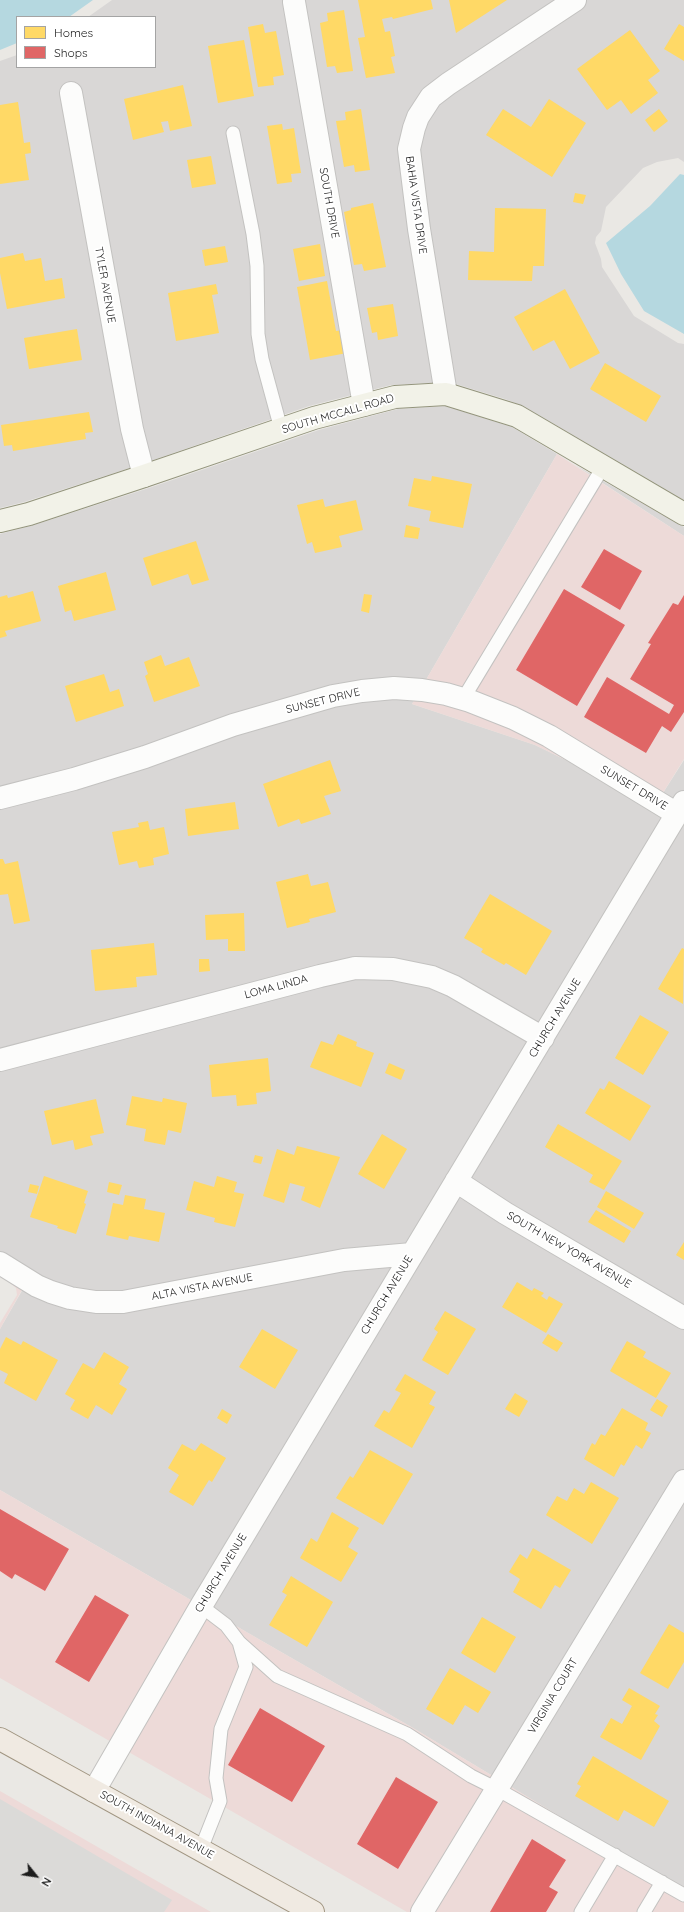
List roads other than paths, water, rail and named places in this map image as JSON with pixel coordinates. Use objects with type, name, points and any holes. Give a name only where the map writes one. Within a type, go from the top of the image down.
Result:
[{"type":"main road","name":"SOUTH INDIANA AVENUE","points":[[0,1739],[314,1912]]},
{"type":"street","name":"BAHIA VISTA DRIVE","points":[[446,394],[419,229],[408,149],[414,128],[418,117],[431,98],[448,84],[575,0]]},
{"type":"street","name":"SOUTH DRIVE","points":[[294,2],[364,404]]},
{"type":"street","name":"TYLER AVENUE","points":[[71,93],[130,421],[144,476]]},
{"type":"street","name":"SOUTH MCCALL ROAD","points":[[0,521],[29,514],[314,418],[395,397],[446,394],[517,416],[684,514]]},
{"type":"street","name":"SUNSET DRIVE","points":[[0,798],[74,779],[145,757],[233,725],[334,696],[362,690],[394,688],[422,690],[463,699],[498,711],[527,724],[680,808]]},
{"type":"street","name":"CHURCH AVENUE","points":[[94,1791],[201,1606],[680,808]]},
{"type":"street","name":"LOMA LINDA","points":[[0,1060],[355,968],[393,969],[432,977],[453,986],[543,1038]]},
{"type":"street","name":"SOUTH NEW YORK AVENUE","points":[[456,1181],[505,1213],[684,1318]]},
{"type":"street","name":"ALTA VISTA AVENUE","points":[[0,1263],[37,1286],[51,1292],[70,1298],[96,1302],[123,1302],[344,1260],[412,1254]]},
{"type":"street","name":"VIRGINIA COURT","points":[[422,1912],[684,1480]]},
{"type":"lane","points":[[233,133],[253,234],[257,266],[258,334],[262,359],[281,429]]},
{"type":"lane","points":[[463,699],[603,466]]},
{"type":"lane","points":[[201,1606],[226,1625],[239,1642],[277,1676],[407,1734],[471,1776],[497,1789],[684,1895]]},
{"type":"lane","points":[[201,1849],[220,1801],[216,1778],[221,1729],[246,1667],[239,1642]]},
{"type":"lane","points":[[581,1912],[615,1855]]},
{"type":"lane","points":[[644,1912],[662,1882]]},
{"type":"water","points":[[0,0],[93,0],[70,16],[16,16],[16,43],[0,50]]},
{"type":"water","points":[[680,174],[684,175],[684,334],[644,311],[621,274],[606,243],[650,206]]}]
